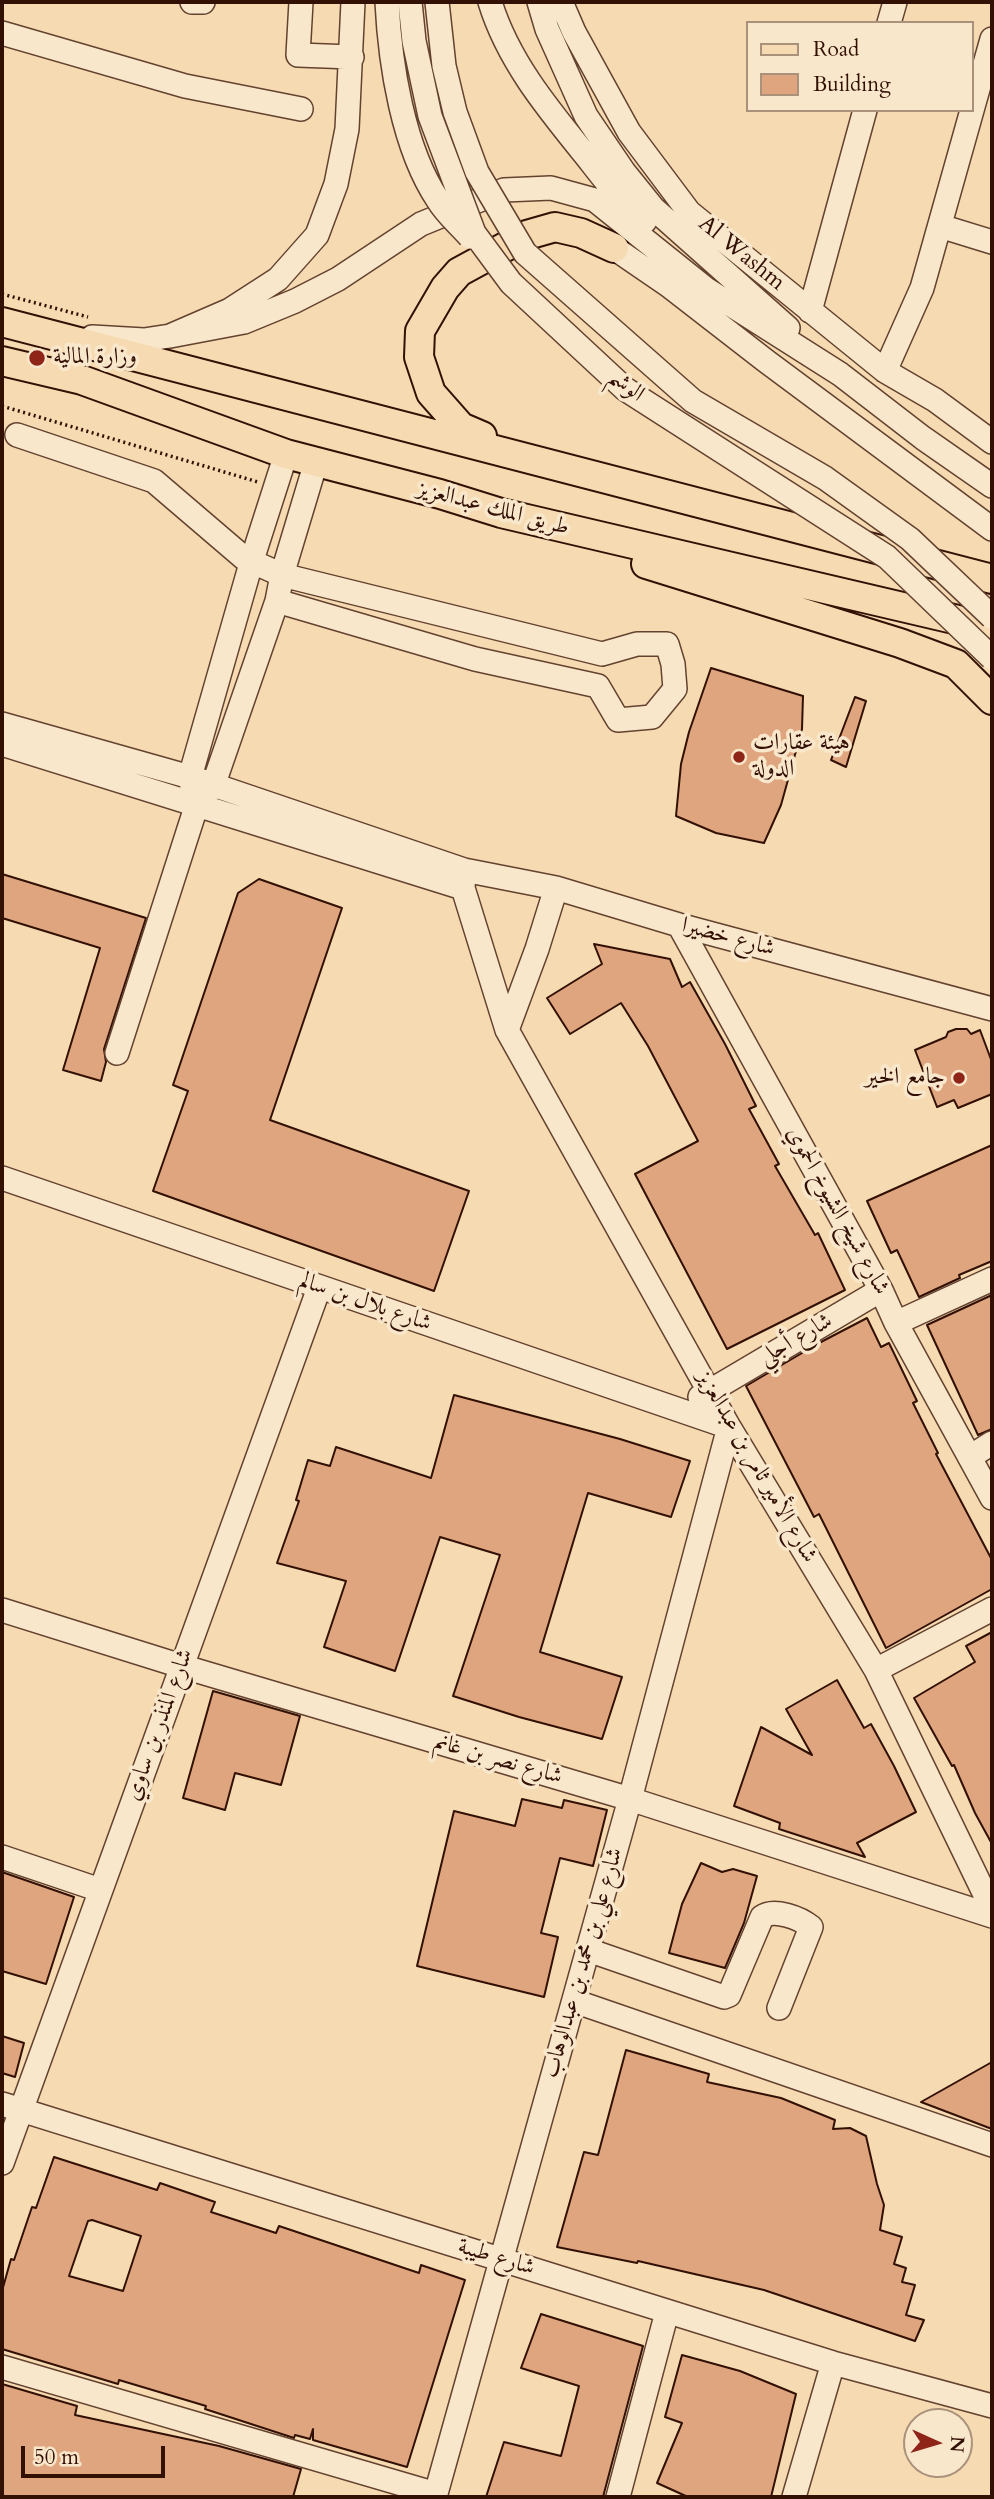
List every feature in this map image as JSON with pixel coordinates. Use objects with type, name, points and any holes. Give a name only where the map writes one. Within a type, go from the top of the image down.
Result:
[{"type":"main road","points":[[556,464],[461,428],[432,393],[419,357],[420,331],[445,288],[459,272],[527,235],[555,227],[581,233],[614,248]]},
{"type":"main road","points":[[2,322],[992,579]]},
{"type":"main road","name":"طريق الملك عبدالعزيز","points":[[2,361],[82,380],[286,454],[566,530],[992,628]]},
{"type":"main road","points":[[566,530],[655,568],[900,643],[956,664],[992,700]]},
{"type":"street","points":[[192,2],[203,2]]},
{"type":"street","points":[[301,2],[298,55],[352,57]]},
{"type":"street","points":[[170,336],[230,310],[278,279],[317,235],[336,184],[347,129],[353,2]]},
{"type":"street","points":[[387,2],[401,104],[417,160],[438,201],[511,283]]},
{"type":"street","name":"الوشم","points":[[410,2],[414,41],[429,116],[474,233],[511,283],[625,389],[887,557],[992,658]]},
{"type":"street","points":[[437,2],[443,66],[455,112],[477,172],[525,253],[693,401],[825,478],[910,539],[992,617]]},
{"type":"street","points":[[490,2],[495,18],[522,72],[550,112],[627,207],[923,438],[992,486]]},
{"type":"street","name":"Al Washm","points":[[538,2],[547,29],[586,116],[624,172],[653,208],[840,374]]},
{"type":"street","name":"Al Washm","points":[[561,2],[574,32],[629,132],[690,212],[885,371],[935,400],[992,442]]},
{"type":"street","points":[[890,21],[895,2]]},
{"type":"street","points":[[2,33],[185,86],[300,109]]},
{"type":"street","points":[[885,371],[922,288],[988,68],[992,39]]},
{"type":"street","points":[[810,311],[864,112]]},
{"type":"street","points":[[57,335],[144,340],[244,323],[338,279],[421,224],[504,190],[551,188],[595,200],[706,289],[840,374]]},
{"type":"street","points":[[940,226],[992,242]]},
{"type":"street","points":[[614,248],[668,285],[992,529]]},
{"type":"street","points":[[17,435],[154,481],[244,558],[282,575],[602,654],[637,644],[667,644],[673,664],[675,689],[652,717],[618,720],[598,686],[475,659],[277,601]]},
{"type":"street","points":[[197,804],[190,777],[286,454]]},
{"type":"street","points":[[117,1053],[197,804],[213,786],[277,601],[282,575],[316,462]]},
{"type":"street","points":[[2,724],[190,777],[464,879]]},
{"type":"street","points":[[2,744],[197,804],[464,879]]},
{"type":"street","name":"شارع خضيرا","points":[[464,879],[556,888],[679,925],[992,1009]]},
{"type":"street","name":"شارع الأمير ثامر بن عبدالعزيز","points":[[464,879],[508,1030],[729,1427],[876,1670],[992,1909]]},
{"type":"street","points":[[508,1030],[556,888]]},
{"type":"street","name":"شارع شيخ الشيوخ الحموي","points":[[679,925],[881,1290],[896,1323],[992,1498]]},
{"type":"street","name":"شارع بلال بن سالم","points":[[2,1178],[729,1427]]},
{"type":"street","points":[[896,1323],[992,1279]]},
{"type":"street","name":"شارع المنذر بن ساوي","points":[[2,2163],[11,2107],[100,1890],[319,1288]]},
{"type":"street","name":"شارع أجلي","points":[[679,1410],[881,1290]]},
{"type":"street","name":"شارع علي بن محمد بن عبدالوهاب","points":[[435,2496],[630,1799],[729,1427]]},
{"type":"street","points":[[971,1457],[992,1443]]},
{"type":"street","points":[[876,1670],[992,1609]]},
{"type":"street","name":"شارع نصر بن غانم","points":[[2,1610],[630,1799],[992,1916]]},
{"type":"street","points":[[2,1857],[100,1890]]},
{"type":"street","points":[[588,1950],[724,1997],[729,1995],[762,1917],[774,1912],[805,1922],[811,1927],[779,2008]]},
{"type":"street","points":[[574,2001],[992,2145]]},
{"type":"street","name":"شارع طيبة","points":[[11,2107],[833,2363],[992,2406]]},
{"type":"street","points":[[618,2497],[667,2312]]},
{"type":"street","points":[[794,2497],[833,2363]]},
{"type":"street","points":[[2,2367],[435,2496]]},
{"type":"path","points":[[2,294],[99,320]]},
{"type":"path","points":[[2,406],[276,487]]},
{"type":"building","name":"هيئة عقارات الدولة","points":[[711,668],[803,696],[802,729],[781,805],[764,843],[716,833],[676,816],[681,764]]},
{"type":"building","points":[[855,697],[866,701],[846,767],[831,760]]},
{"type":"building","points":[[2,874],[146,918],[104,1049],[106,1062],[101,1081],[63,1070],[100,948],[2,918]]},
{"type":"building","points":[[259,879],[342,908],[270,1120],[469,1191],[434,1291],[153,1191],[188,1091],[173,1085],[238,893]]},
{"type":"building","points":[[594,944],[670,959],[682,987],[690,982],[756,1106],[749,1109],[779,1164],[775,1166],[815,1235],[818,1233],[845,1290],[727,1349],[635,1174],[698,1141],[648,1046],[621,1003],[570,1034],[547,998],[602,964]]},
{"type":"building","name":"جامع الخير","points":[[967,1029],[971,1034],[980,1030],[992,1062],[992,1094],[958,1108],[954,1100],[937,1107],[915,1050],[946,1037],[948,1032]]},
{"type":"building","points":[[992,1145],[992,1261],[919,1297],[897,1250],[891,1253],[867,1201]]},
{"type":"building","points":[[992,1295],[992,1429],[978,1435],[927,1325]]},
{"type":"building","points":[[867,1318],[881,1347],[889,1343],[917,1401],[913,1403],[938,1453],[936,1454],[992,1560],[992,1589],[886,1648],[819,1514],[814,1517],[746,1386]]},
{"type":"building","points":[[454,1395],[620,1439],[690,1461],[671,1517],[588,1493],[540,1652],[622,1677],[602,1739],[453,1696],[500,1555],[440,1537],[395,1671],[324,1647],[346,1581],[277,1563],[299,1501],[296,1500],[308,1460],[330,1466],[336,1447],[431,1478]]},
{"type":"building","points":[[992,1632],[992,1844],[954,1765],[952,1766],[914,1698],[975,1662],[966,1646]]},
{"type":"building","points":[[837,1680],[864,1728],[871,1724],[916,1812],[857,1843],[865,1857],[779,1829],[780,1823],[734,1806],[761,1727],[812,1755],[786,1709]]},
{"type":"building","points":[[213,1691],[300,1716],[281,1785],[235,1773],[225,1810],[183,1798]]},
{"type":"building","points":[[522,1799],[562,1808],[564,1800],[607,1810],[593,1866],[560,1858],[541,1933],[558,1937],[544,1997],[417,1966],[454,1811],[515,1826]]},
{"type":"building","points":[[701,1863],[722,1872],[733,1869],[757,1876],[744,1923],[725,1968],[669,1953],[682,1904]]},
{"type":"building","points":[[2,1872],[74,1897],[46,1984],[2,1971]]},
{"type":"building","points":[[2,2036],[24,2043],[15,2077],[2,2073]]},
{"type":"building","points":[[626,2050],[709,2074],[707,2082],[781,2098],[835,2120],[833,2129],[850,2128],[866,2136],[884,2205],[880,2230],[902,2237],[894,2264],[906,2268],[902,2282],[915,2285],[906,2315],[924,2320],[915,2341],[764,2290],[638,2261],[637,2263],[557,2247],[584,2152],[598,2155]]},
{"type":"building","points":[[992,2062],[992,2129],[921,2102]]},
{"type":"building","points":[[54,2157],[157,2190],[160,2183],[215,2202],[211,2212],[276,2233],[279,2226],[419,2273],[421,2265],[465,2280],[407,2467],[313,2440],[313,2429],[310,2439],[295,2435],[294,2438],[205,2409],[206,2406],[119,2380],[118,2384],[2,2349],[2,2291],[11,2259],[14,2260],[32,2207],[36,2208]],"holes":[[[88,2221],[141,2236],[123,2291],[69,2276]]]},
{"type":"building","points":[[541,2314],[643,2346],[603,2497],[486,2497],[504,2442],[561,2456],[579,2386],[521,2368]]},
{"type":"building","points":[[682,2355],[740,2371],[796,2394],[771,2497],[688,2497],[657,2483],[682,2423],[665,2417]]},
{"type":"building","points":[[2,2384],[77,2406],[75,2415],[219,2446],[301,2469],[293,2497],[2,2497]]},
{"type":"place","name":"وزارة المالية","points":[[37,358]]},
{"type":"place","name":"هيئة عقارات الدولة","points":[[739,757]]},
{"type":"place","name":"جامع الخير","points":[[959,1078]]}]
